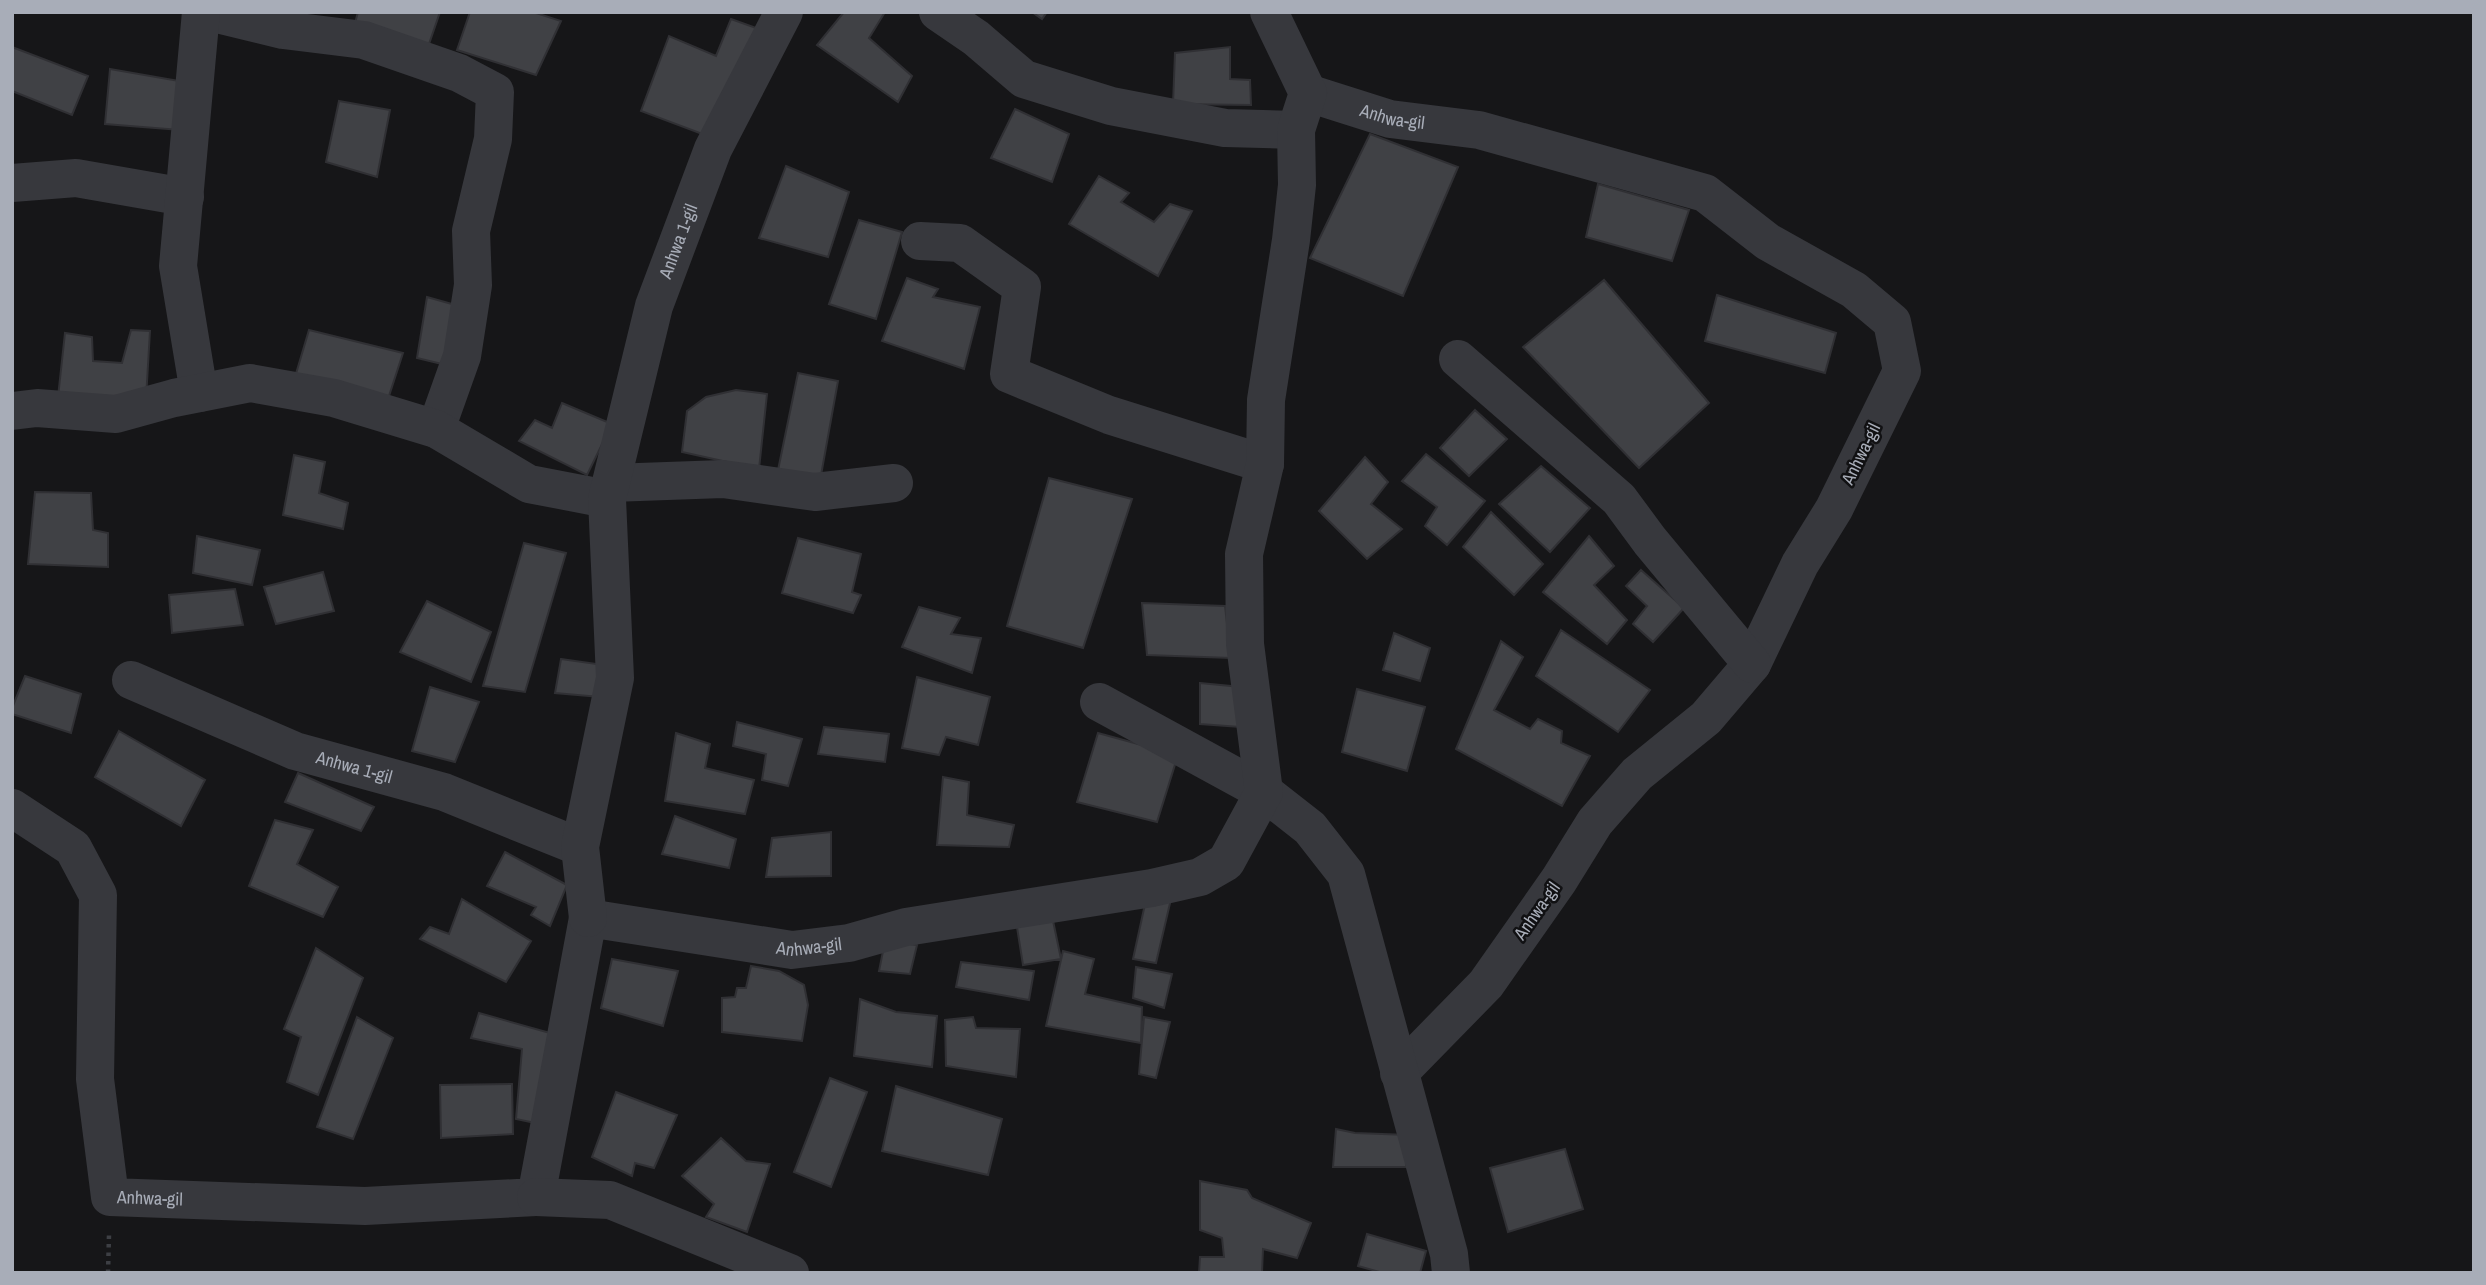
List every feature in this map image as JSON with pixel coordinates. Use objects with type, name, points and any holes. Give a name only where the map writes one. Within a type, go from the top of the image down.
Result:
[{"type":"street","points":[[200,393],[178,266],[201,12]]},
{"type":"street","points":[[209,12],[283,30],[364,40],[459,74],[495,92],[493,139],[471,231],[474,285],[462,356],[436,429]]},
{"type":"street","name":"Anhwa 1-gil","points":[[588,918],[580,847],[615,678],[609,491],[654,306],[713,149],[784,12]]},
{"type":"street","points":[[938,12],[976,38],[1024,79],[1111,106],[1225,128],[1296,130]]},
{"type":"street","points":[[1264,792],[1245,644],[1244,554],[1265,464],[1266,400],[1297,185],[1296,130],[1308,93],[1269,12]]},
{"type":"street","name":"Anhwa-gil","points":[[1308,93],[1390,119],[1479,130],[1705,193],[1768,242],[1854,290],[1892,322],[1902,371],[1834,509],[1800,564],[1752,664],[1706,718],[1637,774],[1595,822],[1559,880],[1486,984],[1399,1073]]},
{"type":"street","points":[[12,183],[76,178],[185,197]]},
{"type":"street","points":[[920,241],[960,243],[1022,287],[1009,374],[1109,415],[1265,464]]},
{"type":"street","points":[[1458,359],[1619,499],[1650,541],[1752,664]]},
{"type":"street","points":[[12,411],[37,408],[116,414],[250,383],[334,398],[436,429],[529,484],[609,491],[723,479],[815,492],[894,483]]},
{"type":"street","name":"Anhwa 1-gil","points":[[131,680],[295,751],[444,792],[580,847]]},
{"type":"street","points":[[1099,702],[1264,792],[1310,828],[1346,874],[1449,1254],[1451,1273]]},
{"type":"street","name":"Anhwa-gil","points":[[588,918],[792,950],[849,943],[906,927],[1152,888],[1200,877],[1226,862],[1264,792]]},
{"type":"street","name":"Anhwa-gil","points":[[12,808],[73,848],[99,895],[95,1079],[110,1197],[365,1206],[536,1197],[610,1200],[789,1273]]},
{"type":"street","points":[[536,1197],[588,918]]},
{"type":"building","points":[[358,12],[440,12],[429,44],[355,23]]},
{"type":"building","points":[[470,12],[533,12],[561,21],[536,75],[457,50]]},
{"type":"building","points":[[844,12],[885,12],[869,38],[912,76],[898,102],[817,45]]},
{"type":"building","points":[[1032,12],[1047,12],[1042,19]]},
{"type":"building","points":[[731,19],[759,29],[705,135],[641,111],[669,36],[716,56]]},
{"type":"building","points":[[12,47],[88,76],[72,115],[12,91]]},
{"type":"building","points":[[1230,47],[1230,79],[1250,80],[1251,105],[1173,104],[1175,53]]},
{"type":"building","points":[[110,69],[185,82],[180,130],[105,124]]},
{"type":"building","points":[[339,101],[390,110],[377,177],[326,162]]},
{"type":"building","points":[[1015,109],[1069,134],[1052,182],[991,158]]},
{"type":"building","points":[[1370,134],[1458,167],[1403,296],[1310,258]]},
{"type":"building","points":[[786,166],[849,192],[828,257],[759,238]]},
{"type":"building","points":[[1099,176],[1129,193],[1121,202],[1154,222],[1170,204],[1192,211],[1158,276],[1069,224]]},
{"type":"building","points":[[1598,184],[1689,210],[1672,261],[1586,237]]},
{"type":"building","points":[[859,220],[902,232],[876,319],[829,304]]},
{"type":"building","points":[[907,278],[938,289],[933,297],[980,307],[964,369],[882,341]]},
{"type":"building","points":[[1604,280],[1709,403],[1639,468],[1523,347]]},
{"type":"building","points":[[1717,295],[1836,333],[1825,373],[1705,341]]},
{"type":"building","points":[[427,297],[459,306],[442,364],[417,358]]},
{"type":"building","points":[[131,330],[150,331],[146,399],[58,397],[65,333],[92,337],[93,361],[122,363]]},
{"type":"building","points":[[309,330],[403,353],[388,399],[295,377]]},
{"type":"building","points":[[798,373],[838,381],[820,481],[777,475]]},
{"type":"building","points":[[736,390],[767,394],[759,469],[682,452],[687,411],[706,397]]},
{"type":"building","points":[[562,403],[612,424],[587,475],[519,441],[535,420],[552,428]]},
{"type":"building","points":[[1475,410],[1507,439],[1469,476],[1440,448]]},
{"type":"building","points":[[1426,454],[1485,501],[1447,545],[1425,526],[1437,507],[1402,481]]},
{"type":"building","points":[[294,455],[325,462],[319,493],[348,503],[343,529],[283,515]]},
{"type":"building","points":[[1365,457],[1388,482],[1371,504],[1402,529],[1367,559],[1319,511]]},
{"type":"building","points":[[1541,466],[1590,508],[1550,552],[1499,504]]},
{"type":"building","points":[[1049,478],[1132,499],[1083,648],[1007,626]]},
{"type":"building","points":[[35,492],[91,493],[93,530],[108,533],[108,567],[28,564]]},
{"type":"building","points":[[1491,512],[1543,564],[1514,595],[1463,547]]},
{"type":"building","points":[[197,536],[260,550],[252,585],[193,573]]},
{"type":"building","points":[[1589,536],[1614,566],[1594,585],[1627,620],[1607,644],[1543,592]]},
{"type":"building","points":[[798,538],[861,554],[852,592],[861,595],[853,613],[782,593]]},
{"type":"building","points":[[524,543],[566,553],[525,692],[483,686]]},
{"type":"building","points":[[1641,570],[1684,608],[1653,642],[1633,624],[1647,606],[1626,586]]},
{"type":"building","points":[[323,572],[334,611],[276,624],[264,587]]},
{"type":"building","points":[[235,589],[243,625],[172,633],[169,595]]},
{"type":"building","points":[[427,601],[491,632],[471,682],[400,652]]},
{"type":"building","points":[[1142,603],[1225,606],[1231,658],[1147,655]]},
{"type":"building","points":[[919,607],[960,618],[951,634],[981,638],[972,673],[902,647]]},
{"type":"building","points":[[1561,630],[1650,690],[1618,732],[1536,676]]},
{"type":"building","points":[[1394,633],[1430,648],[1420,681],[1383,670]]},
{"type":"building","points":[[1501,641],[1523,657],[1494,710],[1530,729],[1538,719],[1562,731],[1561,743],[1590,756],[1562,806],[1456,749]]},
{"type":"building","points":[[561,659],[604,665],[600,697],[555,693]]},
{"type":"building","points":[[25,676],[81,694],[71,733],[12,714]]},
{"type":"building","points":[[917,677],[990,697],[978,745],[946,737],[939,755],[902,748]]},
{"type":"building","points":[[1200,683],[1241,687],[1240,727],[1200,724]]},
{"type":"building","points":[[430,687],[479,702],[455,762],[412,751]]},
{"type":"building","points":[[1357,689],[1425,707],[1407,771],[1342,752]]},
{"type":"building","points":[[737,722],[802,739],[788,786],[762,780],[766,754],[733,746]]},
{"type":"building","points":[[824,727],[889,734],[885,762],[818,754]]},
{"type":"building","points":[[119,731],[205,780],[181,826],[95,777]]},
{"type":"building","points":[[676,733],[710,744],[705,768],[754,780],[745,814],[665,801]]},
{"type":"building","points":[[1098,733],[1178,755],[1157,822],[1077,802]]},
{"type":"building","points":[[298,773],[374,807],[361,831],[285,802]]},
{"type":"building","points":[[943,777],[969,782],[967,815],[1014,825],[1009,847],[937,845]]},
{"type":"building","points":[[675,816],[736,839],[729,868],[662,854]]},
{"type":"building","points":[[275,820],[313,830],[297,864],[338,887],[323,917],[249,886]]},
{"type":"building","points":[[831,832],[831,876],[766,877],[772,838]]},
{"type":"building","points":[[505,852],[567,885],[550,926],[531,915],[536,907],[487,886]]},
{"type":"building","points":[[1147,895],[1171,899],[1156,963],[1133,959]]},
{"type":"building","points":[[462,899],[531,941],[506,982],[420,939],[430,927],[449,934]]},
{"type":"building","points":[[1051,911],[1061,959],[1023,965],[1016,921]]},
{"type":"building","points":[[885,941],[917,945],[910,974],[879,971]]},
{"type":"building","points":[[316,948],[363,978],[318,1095],[287,1082],[301,1037],[284,1029]]},
{"type":"building","points":[[1063,951],[1094,959],[1085,994],[1142,1007],[1141,1043],[1046,1026]]},
{"type":"building","points":[[612,959],[678,971],[663,1026],[601,1008]]},
{"type":"building","points":[[961,962],[1034,971],[1029,1000],[956,987]]},
{"type":"building","points":[[751,966],[779,971],[804,985],[808,1005],[802,1041],[722,1032],[722,998],[735,997],[737,988],[746,988]]},
{"type":"building","points":[[1136,967],[1172,974],[1164,1008],[1133,998]]},
{"type":"building","points":[[860,999],[896,1012],[937,1016],[932,1067],[854,1056]]},
{"type":"building","points":[[479,1013],[550,1033],[540,1124],[516,1119],[522,1049],[471,1038]]},
{"type":"building","points":[[357,1017],[393,1038],[353,1139],[317,1127]]},
{"type":"building","points":[[973,1017],[976,1028],[1020,1029],[1016,1077],[946,1066],[945,1020]]},
{"type":"building","points":[[1144,1017],[1170,1022],[1156,1078],[1139,1074]]},
{"type":"building","points":[[830,1078],[867,1092],[831,1187],[794,1172]]},
{"type":"building","points":[[512,1084],[513,1134],[441,1138],[440,1085]]},
{"type":"building","points":[[896,1086],[1002,1119],[988,1175],[882,1151]]},
{"type":"building","points":[[616,1092],[677,1115],[654,1168],[635,1163],[632,1176],[592,1157]]},
{"type":"building","points":[[1336,1129],[1355,1133],[1409,1135],[1406,1167],[1333,1167]]},
{"type":"building","points":[[721,1138],[746,1161],[770,1164],[747,1232],[706,1217],[714,1204],[682,1176]]},
{"type":"building","points":[[1565,1149],[1583,1209],[1508,1232],[1490,1168]]},
{"type":"building","points":[[1200,1181],[1247,1190],[1252,1198],[1311,1223],[1297,1258],[1263,1249],[1262,1273],[1199,1273],[1200,1257],[1224,1257],[1222,1238],[1200,1230]]},
{"type":"building","points":[[1367,1234],[1426,1251],[1420,1273],[1383,1273],[1358,1266]]}]
